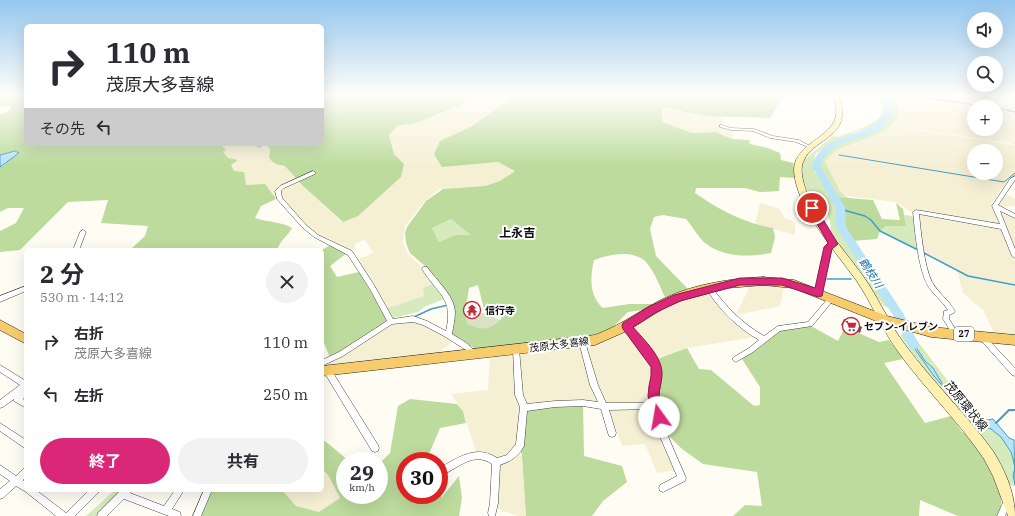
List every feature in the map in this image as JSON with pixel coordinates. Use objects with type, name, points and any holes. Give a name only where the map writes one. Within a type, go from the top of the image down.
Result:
[{"type":"main road","name":"茂原環状線","points":[[839,119],[836,127],[800,156],[797,168],[800,184],[822,228],[889,321],[901,348],[972,432],[994,463],[1014,516]]},
{"type":"main road","name":"茂原大多喜線","points":[[324,368],[473,354],[595,340],[627,326],[667,302],[709,288],[740,282],[773,280],[794,284],[889,321],[931,332],[955,333],[1015,340]]},
{"type":"main road","points":[[0,325],[24,338]]},
{"type":"street","points":[[722,126],[754,130],[772,137],[797,140],[810,147]]},
{"type":"street","points":[[313,172],[282,187],[278,191],[279,198],[304,226],[316,236],[350,253],[372,287],[391,322]]},
{"type":"street","points":[[994,206],[1015,178]]},
{"type":"street","points":[[994,206],[1015,216]]},
{"type":"street","points":[[994,206],[1015,256]]},
{"type":"street","points":[[955,333],[945,316],[946,313],[952,311],[944,298],[929,283],[924,267],[916,212],[1003,227]]},
{"type":"street","points":[[77,248],[83,232]]},
{"type":"street","points":[[818,293],[828,247],[833,244]]},
{"type":"street","points":[[425,269],[429,276],[448,297],[451,304],[451,325],[448,335]]},
{"type":"street","points":[[709,288],[714,297],[753,333],[765,340]]},
{"type":"street","points":[[0,299],[24,289]]},
{"type":"street","points":[[736,359],[765,340],[778,329],[810,324],[832,298]]},
{"type":"street","points":[[375,448],[324,368],[341,354],[391,322],[418,320],[448,335],[468,348],[473,354]]},
{"type":"street","points":[[627,326],[652,358],[656,367],[657,376],[654,386],[655,406],[665,439],[682,478],[663,488]]},
{"type":"street","points":[[981,336],[1015,373]]},
{"type":"street","points":[[582,342],[594,385],[612,433]]},
{"type":"street","points":[[496,462],[508,458],[520,446],[524,407],[519,395],[516,349]]},
{"type":"street","points":[[0,368],[24,385]]},
{"type":"street","points":[[0,405],[24,387]]},
{"type":"street","points":[[24,389],[16,399],[24,404]]},
{"type":"street","points":[[524,407],[527,408],[555,404],[583,403],[611,407],[655,406]]},
{"type":"street","points":[[0,427],[24,444]]},
{"type":"street","points":[[448,468],[477,454],[490,457],[496,462]]},
{"type":"street","points":[[492,513],[494,503],[496,462]]},
{"type":"street","points":[[0,468],[24,486]]},
{"type":"street","points":[[0,495],[24,474]]},
{"type":"street","points":[[32,492],[63,516]]},
{"type":"street","points":[[69,516],[91,492]]},
{"type":"street","points":[[101,516],[125,492],[177,514]]},
{"type":"street","points":[[166,510],[179,492]]},
{"type":"street","points":[[197,516],[207,492]]},
{"type":"street","points":[[1001,516],[1008,500]]},
{"type":"shaded area","points":[[426,119],[482,119],[472,126],[440,141],[442,167],[498,162],[516,170],[500,181],[485,186],[439,189],[423,203],[405,226],[403,242],[408,254],[423,268],[434,283],[426,286],[424,296],[395,306],[384,308],[356,260],[373,253],[365,240],[356,243],[354,249],[350,252],[317,236],[280,198],[280,191],[282,188],[298,181],[342,222],[403,164],[394,154],[389,135],[397,126],[416,123]]},
{"type":"shaded area","points":[[662,119],[722,119],[722,127],[732,129],[732,139],[716,132],[692,133],[662,122]]},
{"type":"shaded area","points":[[897,119],[967,119],[967,136],[1003,136],[1003,119],[1015,119],[1015,144],[896,126],[894,124]]},
{"type":"shaded area","points":[[891,126],[1015,145],[1015,175],[1006,183],[993,202],[991,202],[1000,226],[909,211],[896,202],[847,196],[840,191],[825,162],[831,154],[850,144],[883,131]]},
{"type":"shaded area","points":[[219,146],[269,147],[269,158],[276,164],[285,166],[297,179],[277,192],[276,199],[265,184],[246,185],[244,176],[239,171],[234,171],[231,167],[231,165],[235,163],[235,159],[228,158],[223,152],[226,150]]},
{"type":"shaded area","points":[[1005,194],[1015,199],[1015,206],[1001,207],[998,205]]},
{"type":"shaded area","points":[[760,203],[780,209],[784,218],[795,222],[795,235],[755,224]]},
{"type":"shaded area","points":[[998,210],[1015,217],[1015,249]]},
{"type":"shaded area","points":[[917,214],[1001,229],[1015,261],[1015,336],[994,333],[983,310],[963,293],[957,270],[924,253]]},
{"type":"shaded area","points":[[752,282],[785,284],[780,306],[736,315]]},
{"type":"shaded area","points":[[709,290],[756,337],[687,348],[655,360],[631,327],[665,306]]},
{"type":"shaded area","points":[[419,321],[454,340],[439,353],[324,366],[324,364],[336,360],[387,326],[397,323]]},
{"type":"shaded area","points":[[629,331],[654,364],[654,405],[611,407],[601,400],[585,344]]},
{"type":"shaded area","points":[[582,346],[600,402],[527,407],[521,391],[519,352]]},
{"type":"shaded area","points":[[515,352],[522,408],[518,442],[507,456],[496,459],[487,453],[476,452],[463,411],[451,394],[488,390],[490,355]]},
{"type":"shaded area","points":[[654,407],[677,470],[657,473],[645,444],[622,446],[609,409]]},
{"type":"shaded area","points":[[518,453],[522,456],[526,516],[518,516],[498,509],[497,467]]},
{"type":"shaded area","points":[[324,471],[328,475],[336,490],[336,501],[319,512],[296,506],[284,492],[324,492]]},
{"type":"green space","points":[[0,119],[24,119],[24,146],[222,146],[226,150],[223,152],[228,158],[235,159],[237,161],[231,165],[234,171],[244,172],[246,185],[265,184],[276,199],[261,206],[255,218],[284,224],[292,228],[278,248],[132,248],[145,236],[148,226],[101,223],[108,200],[68,202],[20,250],[0,252],[0,231],[16,223],[24,208],[8,208],[0,212],[0,167],[4,165],[15,151],[0,155]]},
{"type":"green space","points":[[324,119],[426,119],[416,123],[397,126],[389,135],[394,154],[404,164],[401,177],[358,216],[343,222],[302,185],[285,166],[276,164],[269,158],[269,147],[267,146],[324,146]]},
{"type":"green space","points":[[482,119],[662,119],[662,122],[692,133],[716,132],[732,139],[749,140],[750,144],[768,148],[780,153],[781,160],[793,163],[796,178],[780,177],[779,191],[760,192],[745,188],[696,188],[695,193],[732,215],[752,223],[773,228],[775,237],[771,253],[745,256],[728,254],[712,248],[705,243],[686,219],[663,215],[654,217],[650,229],[656,256],[688,289],[665,297],[654,273],[644,260],[631,255],[623,254],[608,256],[594,260],[591,279],[593,292],[598,303],[603,308],[629,304],[654,304],[643,310],[628,312],[611,329],[597,334],[476,349],[450,335],[453,314],[426,267],[410,253],[406,243],[405,233],[407,227],[426,201],[443,189],[485,186],[500,181],[515,171],[498,162],[442,167],[434,154],[440,141],[472,126]],"holes":[[[451,219],[471,235],[455,235],[439,242],[432,228]],[[478,285],[484,309],[502,318],[490,327],[468,324],[465,313],[469,288]]]},
{"type":"green space","points":[[877,119],[885,119],[872,128],[859,130],[815,154],[814,171],[836,203],[835,211],[838,219],[837,228],[841,229],[872,278],[869,279],[873,279],[894,311],[883,305],[830,233],[831,226],[827,214],[823,206],[810,196],[805,186],[803,174],[803,163],[805,159],[833,136],[838,137],[874,122]]},
{"type":"green space","points":[[887,119],[896,119],[889,127],[880,133],[838,150],[825,162],[840,191],[848,198],[836,197],[817,167],[817,163],[823,153],[831,147],[885,123]]},
{"type":"green space","points":[[836,197],[873,200],[882,219],[900,220],[896,203],[903,209],[906,226],[886,226],[880,231],[877,239],[852,241],[843,227],[841,206]]},
{"type":"green space","points":[[904,215],[914,216],[920,251],[880,231],[886,226],[906,226]]},
{"type":"green space","points":[[451,219],[472,235],[455,235],[439,242],[432,228]]},
{"type":"green space","points":[[330,245],[347,253],[330,266],[337,277],[359,272],[387,319],[386,324],[330,358],[324,343],[324,249]]},
{"type":"green space","points":[[434,283],[448,298],[426,306],[418,312],[393,318],[384,308],[395,306],[424,296],[423,288]]},
{"type":"green space","points":[[465,313],[486,313],[500,320],[489,328],[478,328],[468,324]]},
{"type":"green space","points":[[811,326],[838,341],[845,327],[879,342],[889,340],[903,359],[884,363],[925,423],[951,416],[962,432],[970,434],[988,462],[994,474],[1001,497],[1001,507],[997,516],[958,516],[920,500],[919,516],[733,516],[745,505],[762,506],[757,472],[703,464],[682,449],[666,433],[656,397],[655,360],[687,348],[699,369],[711,370],[754,406],[760,405],[760,387],[742,359],[780,330]]},
{"type":"green space","points":[[904,334],[934,376],[966,412],[978,424],[991,429],[1001,437],[1011,452],[1013,459],[1015,468],[1013,475],[1015,487],[1004,481],[903,340],[900,335]]},
{"type":"green space","points":[[913,335],[957,393],[972,408],[956,398],[943,385],[933,368],[925,361],[914,344],[912,340],[912,337],[914,337]]},
{"type":"green space","points":[[410,399],[457,404],[463,411],[466,423],[440,428],[430,452],[396,452],[396,504],[448,504],[448,490],[459,476],[462,498],[459,516],[199,516],[209,492],[284,492],[296,506],[319,512],[336,501],[336,504],[388,504],[388,455],[390,453],[398,406]]},
{"type":"green space","points":[[583,404],[584,456],[622,466],[627,482],[603,501],[592,516],[526,516],[522,456],[518,442],[522,408]]},
{"type":"green space","points":[[325,441],[338,452],[336,452],[336,490],[328,475],[324,471]]},
{"type":"green space","points":[[113,492],[122,492],[99,516],[86,516]]},
{"type":"water","points":[[15,151],[19,153],[0,167],[0,155]]},
{"type":"water","points":[[908,333],[913,335],[914,337],[912,337],[912,340],[914,344],[925,361],[933,368],[943,385],[956,398],[972,408],[982,421],[993,419],[1009,438],[1014,440],[1015,466],[1011,452],[1001,437],[991,429],[978,424],[965,412],[934,376],[904,334]]},
{"type":"water","points":[[1015,469],[1015,485],[1013,475]]},
{"type":"building","name":"セブン-イレブン","points":[[844,319],[862,327],[860,333],[841,325]]},
{"type":"waterway","name":"鶴枝川","points":[[886,119],[865,133],[829,147],[821,155],[816,166],[840,207],[841,227],[899,316],[913,345]]},
{"type":"waterway","points":[[839,155],[1004,182],[1015,173]]},
{"type":"waterway","points":[[840,209],[865,216],[871,220],[880,231],[918,250]]},
{"type":"waterway","points":[[924,253],[968,276],[1015,285]]},
{"type":"waterway","name":"鶴枝川","points":[[868,278],[874,278]]},
{"type":"waterway","points":[[827,279],[851,279]]},
{"type":"waterway","points":[[414,317],[431,309],[448,305]]},
{"type":"waterway","points":[[996,423],[1009,410],[1015,410]]},
{"type":"place","name":"信行寺","points":[[472,310]]},
{"type":"place","name":"セブン-イレブン","points":[[851,326]]},
{"type":"district","name":"上永吉","points":[[517,233]]},
{"type":"route","points":[[659,417],[655,406],[654,396],[654,386],[657,376],[656,367],[652,358],[627,326],[651,310],[667,302],[691,293],[728,284],[773,280],[805,287],[818,293],[828,247],[830,244],[833,244],[822,228],[812,208]]}]
